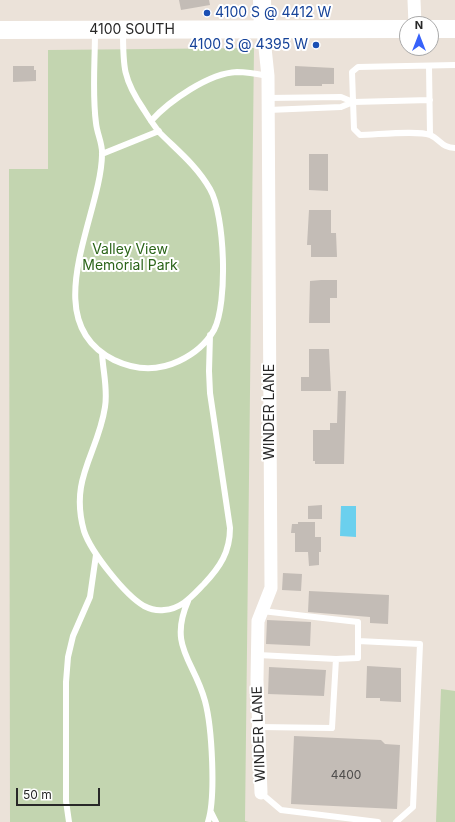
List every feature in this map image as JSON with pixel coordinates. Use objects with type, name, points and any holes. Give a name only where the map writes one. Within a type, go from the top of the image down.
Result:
[{"type":"main road","points":[[262,0],[264,30]]},
{"type":"main road","name":"4100 SOUTH","points":[[0,30],[399,29]]},
{"type":"main road","points":[[439,29],[455,29]]},
{"type":"street","points":[[414,0],[415,16]]},
{"type":"street","name":"WINDER LANE","points":[[261,793],[258,621],[271,588],[268,76],[264,30]]},
{"type":"lane","points":[[94,30],[96,123],[102,154],[76,275],[74,295],[79,322],[89,339],[102,353],[113,360],[134,367],[163,367],[193,354],[210,335],[218,321],[222,299],[221,233],[218,208],[211,190],[201,174],[191,161],[159,132],[133,94],[126,79],[123,60],[123,30]]},
{"type":"lane","points":[[455,65],[358,67],[352,72],[354,129],[360,135],[430,135],[441,144],[455,148]]},
{"type":"lane","points":[[429,66],[430,135]]},
{"type":"lane","points":[[151,121],[177,96],[211,80],[237,72],[268,76]]},
{"type":"lane","points":[[268,104],[341,98],[353,102],[430,100]]},
{"type":"lane","points":[[268,104],[341,107],[353,102]]},
{"type":"lane","points":[[102,154],[159,132]]},
{"type":"lane","points":[[102,353],[106,381],[105,408],[84,470],[80,498],[84,530],[96,555],[133,596],[144,606],[158,610],[169,610],[188,600],[220,566],[226,553],[230,536],[210,393],[210,335]]},
{"type":"lane","points":[[69,822],[66,801],[67,665],[73,636],[90,597],[96,555]]},
{"type":"lane","points":[[188,600],[181,616],[180,638],[183,652],[200,688],[208,712],[210,732],[211,812],[208,822]]},
{"type":"lane","points":[[258,655],[358,658],[358,622],[262,611]]},
{"type":"lane","points":[[358,641],[420,644],[413,807],[396,822]]},
{"type":"lane","points":[[259,727],[332,728],[336,658]]},
{"type":"lane","points":[[261,793],[281,810],[378,822]]},
{"type":"lane","points":[[211,812],[216,822]]},
{"type":"green space","name":"Valley View Memorial Park","points":[[254,48],[245,821],[249,822],[10,822],[9,169],[48,169],[48,50]]},
{"type":"green space","points":[[441,689],[455,691],[455,822],[436,822]]},
{"type":"water","points":[[341,506],[356,506],[356,537],[340,536]]},
{"type":"building","points":[[179,0],[209,0],[210,5],[181,10]]},
{"type":"building","points":[[13,66],[34,66],[34,70],[36,70],[36,81],[13,82]]},
{"type":"building","points":[[295,66],[334,68],[334,84],[322,84],[322,86],[295,86]]},
{"type":"building","points":[[309,154],[328,154],[328,191],[309,190]]},
{"type":"building","points":[[309,210],[331,210],[331,233],[336,233],[337,257],[311,257],[311,245],[307,245]]},
{"type":"building","points":[[337,280],[337,298],[330,298],[330,323],[309,323],[310,281]]},
{"type":"building","points":[[309,349],[329,349],[331,391],[301,391],[301,377],[309,377]]},
{"type":"building","points":[[338,391],[346,391],[344,464],[315,464],[315,461],[313,461],[313,430],[330,430],[330,423],[337,423]]},
{"type":"building","points":[[322,505],[322,519],[308,519],[308,506]]},
{"type":"building","points":[[298,522],[315,522],[315,537],[321,537],[319,565],[309,566],[308,552],[295,552],[295,533],[291,533],[292,524],[298,524]]},
{"type":"building","points":[[283,573],[302,574],[301,591],[282,590]]},
{"type":"building","points":[[309,591],[389,595],[388,624],[370,623],[370,617],[308,612]]},
{"type":"building","points":[[267,620],[311,622],[310,646],[266,644]]},
{"type":"building","points":[[367,666],[401,668],[401,702],[380,701],[380,698],[366,698]]},
{"type":"building","points":[[269,667],[326,670],[324,696],[268,694]]},
{"type":"building","points":[[294,736],[381,740],[385,744],[400,745],[397,809],[291,804]]},
{"type":"place","name":"4100 S @ 4412 W","points":[[207,13]]},
{"type":"place","name":"4100 S @ 4395 W","points":[[316,45]]}]
